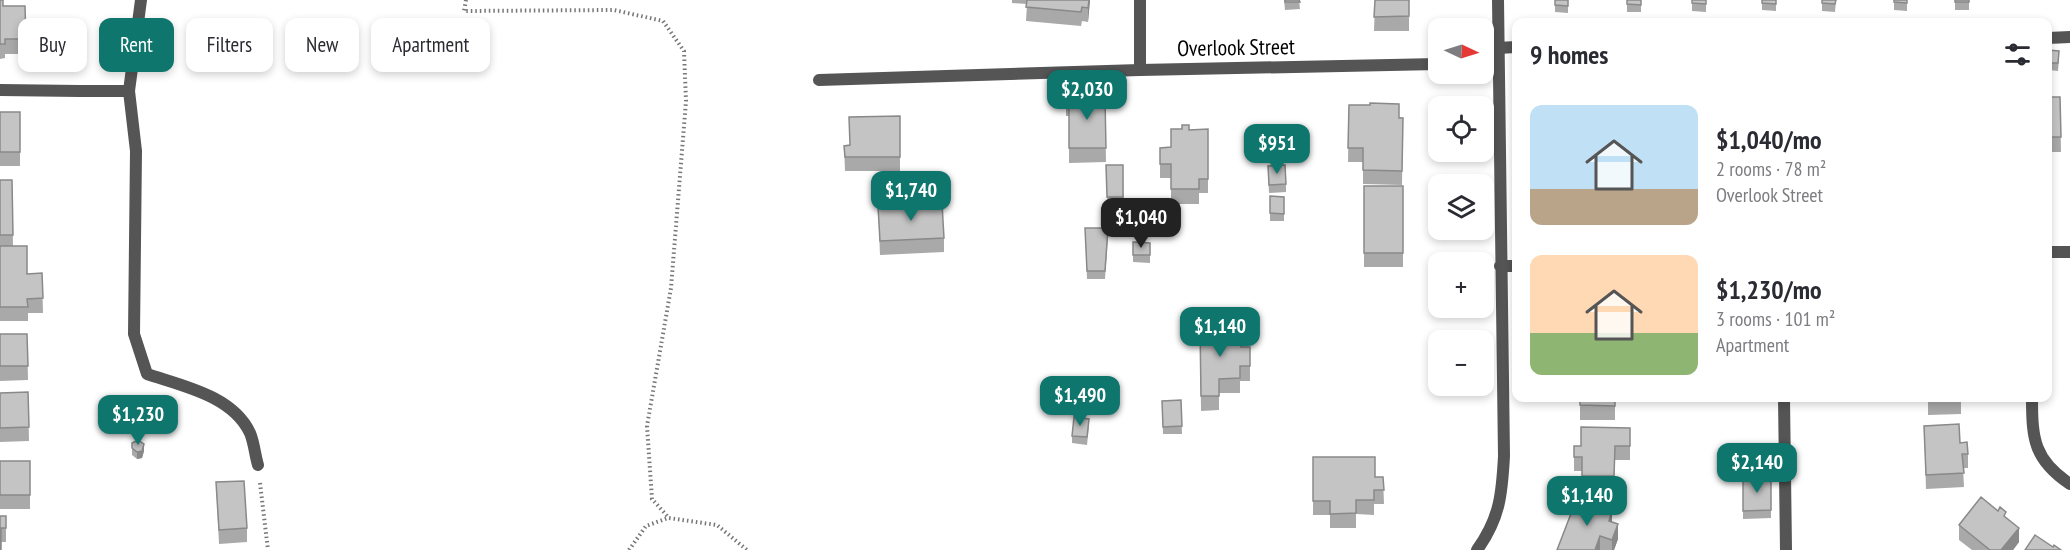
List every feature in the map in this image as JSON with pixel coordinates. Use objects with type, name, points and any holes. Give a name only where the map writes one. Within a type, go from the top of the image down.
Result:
[{"type":"street","points":[[141,0],[129,91],[136,151],[134,334],[147,374],[198,391],[235,411],[250,433],[258,465]]},
{"type":"street","points":[[1140,0],[1140,70]]},
{"type":"street","points":[[1477,550],[1498,512],[1503,484],[1497,0]]},
{"type":"street","points":[[2052,38],[2070,37]]},
{"type":"street","points":[[1498,48],[1512,47]]},
{"type":"street","name":"Overlook Street","points":[[819,80],[1428,64]]},
{"type":"street","points":[[0,90],[129,91]]},
{"type":"street","points":[[2052,252],[2070,252]]},
{"type":"street","points":[[1500,266],[1512,266]]},
{"type":"street","points":[[1784,402],[1786,550]]},
{"type":"street","points":[[2032,402],[2032,420],[2038,452],[2052,472],[2070,484]]},
{"type":"path","points":[[466,0],[464,11],[614,10],[663,21],[684,51],[686,101],[671,288],[647,426],[652,499],[669,518]]},
{"type":"path","points":[[258,465],[268,550]]},
{"type":"path","points":[[629,550],[646,526],[669,518],[717,525],[747,550]]},
{"type":"building","points":[[0,0],[3,0],[3,6],[25,6],[25,18],[18,18],[18,39],[5,39],[5,44],[0,44]]},
{"type":"building","points":[[1027,0],[1089,0],[1088,8],[1082,7],[1081,12],[1026,7]]},
{"type":"building","points":[[1285,0],[1299,0],[1300,2],[1285,2]]},
{"type":"building","points":[[1375,0],[1409,0],[1409,16],[1374,17]]},
{"type":"building","points":[[1555,0],[1568,0],[1568,6],[1555,5]]},
{"type":"building","points":[[1627,0],[1641,0],[1641,5],[1627,4]]},
{"type":"building","points":[[1692,0],[1706,0],[1706,4],[1692,3]]},
{"type":"building","points":[[1762,0],[1776,0],[1776,4],[1762,3]]},
{"type":"building","points":[[1822,0],[1836,0],[1835,4],[1822,3]]},
{"type":"building","points":[[1894,0],[1907,0],[1907,3],[1894,2]]},
{"type":"building","points":[[1955,0],[1969,0],[1969,2],[1955,2]]},
{"type":"building","points":[[2052,50],[2059,51],[2058,63],[2052,63]]},
{"type":"building","points":[[1078,91],[1096,91],[1096,99],[1105,99],[1106,148],[1069,148],[1069,101],[1066,102],[1066,97],[1078,97]]},
{"type":"building","points":[[2052,97],[2060,97],[2061,137],[2052,137]]},
{"type":"building","points":[[1370,103],[1399,104],[1399,118],[1403,118],[1402,171],[1363,170],[1363,148],[1348,148],[1349,105],[1370,105]]},
{"type":"building","points":[[0,112],[20,112],[20,152],[0,152]]},
{"type":"building","points":[[900,116],[900,157],[845,157],[844,146],[850,145],[849,117]]},
{"type":"building","points":[[1182,125],[1189,125],[1189,130],[1208,129],[1208,179],[1199,179],[1199,189],[1171,189],[1171,164],[1160,164],[1160,148],[1171,147],[1171,129],[1182,129]]},
{"type":"building","points":[[1106,165],[1123,165],[1123,197],[1107,197]]},
{"type":"building","points":[[1285,165],[1286,184],[1269,185],[1268,166]]},
{"type":"building","points":[[0,180],[12,180],[13,235],[0,235]]},
{"type":"building","points":[[1364,186],[1403,186],[1403,253],[1364,253]]},
{"type":"building","points":[[1270,196],[1284,197],[1284,214],[1270,213]]},
{"type":"building","points":[[1123,200],[1124,214],[1108,214],[1108,201]]},
{"type":"building","points":[[942,203],[944,238],[880,241],[878,206]]},
{"type":"building","points":[[1085,228],[1108,228],[1105,271],[1087,271]]},
{"type":"building","points":[[1133,242],[1150,243],[1150,255],[1133,255]]},
{"type":"building","points":[[0,246],[27,246],[27,274],[42,273],[43,298],[27,299],[28,307],[0,307]]},
{"type":"building","points":[[1200,327],[1226,327],[1226,334],[1241,334],[1241,347],[1250,347],[1250,366],[1240,366],[1240,378],[1219,379],[1219,396],[1201,396]]},
{"type":"building","points":[[0,334],[27,334],[28,366],[0,366]]},
{"type":"building","points":[[28,392],[29,427],[0,428],[0,393]]},
{"type":"building","points":[[1181,400],[1182,426],[1163,427],[1162,401]]},
{"type":"building","points":[[1580,402],[1615,402],[1615,406],[1580,405]]},
{"type":"building","points":[[1074,417],[1089,419],[1087,437],[1072,436]]},
{"type":"building","points":[[1959,424],[1960,443],[1967,442],[1968,454],[1962,454],[1964,473],[1926,475],[1924,426]]},
{"type":"building","points":[[1581,427],[1630,428],[1630,446],[1615,446],[1614,476],[1582,476],[1582,457],[1574,457],[1574,446],[1581,446]]},
{"type":"building","points":[[138,440],[144,444],[142,451],[137,452],[132,448],[132,443]]},
{"type":"building","points":[[1313,457],[1375,457],[1375,477],[1383,477],[1384,490],[1374,490],[1374,500],[1356,500],[1356,513],[1330,514],[1330,501],[1313,501]]},
{"type":"building","points":[[0,461],[30,461],[30,495],[0,495]]},
{"type":"building","points":[[1743,478],[1771,478],[1771,510],[1743,511]]},
{"type":"building","points":[[244,481],[247,528],[219,530],[216,482]]},
{"type":"building","points":[[1981,497],[1998,511],[2000,507],[2006,512],[2004,516],[2019,528],[2001,550],[1990,550],[1959,525]]},
{"type":"building","points":[[1577,498],[1612,511],[1609,521],[1618,524],[1612,540],[1600,536],[1595,550],[1557,550]]},
{"type":"building","points":[[0,516],[6,516],[6,528],[1,528],[1,550],[0,550]]},
{"type":"building","points":[[2035,535],[2053,547],[2054,545],[2061,550],[2025,550]]}]
